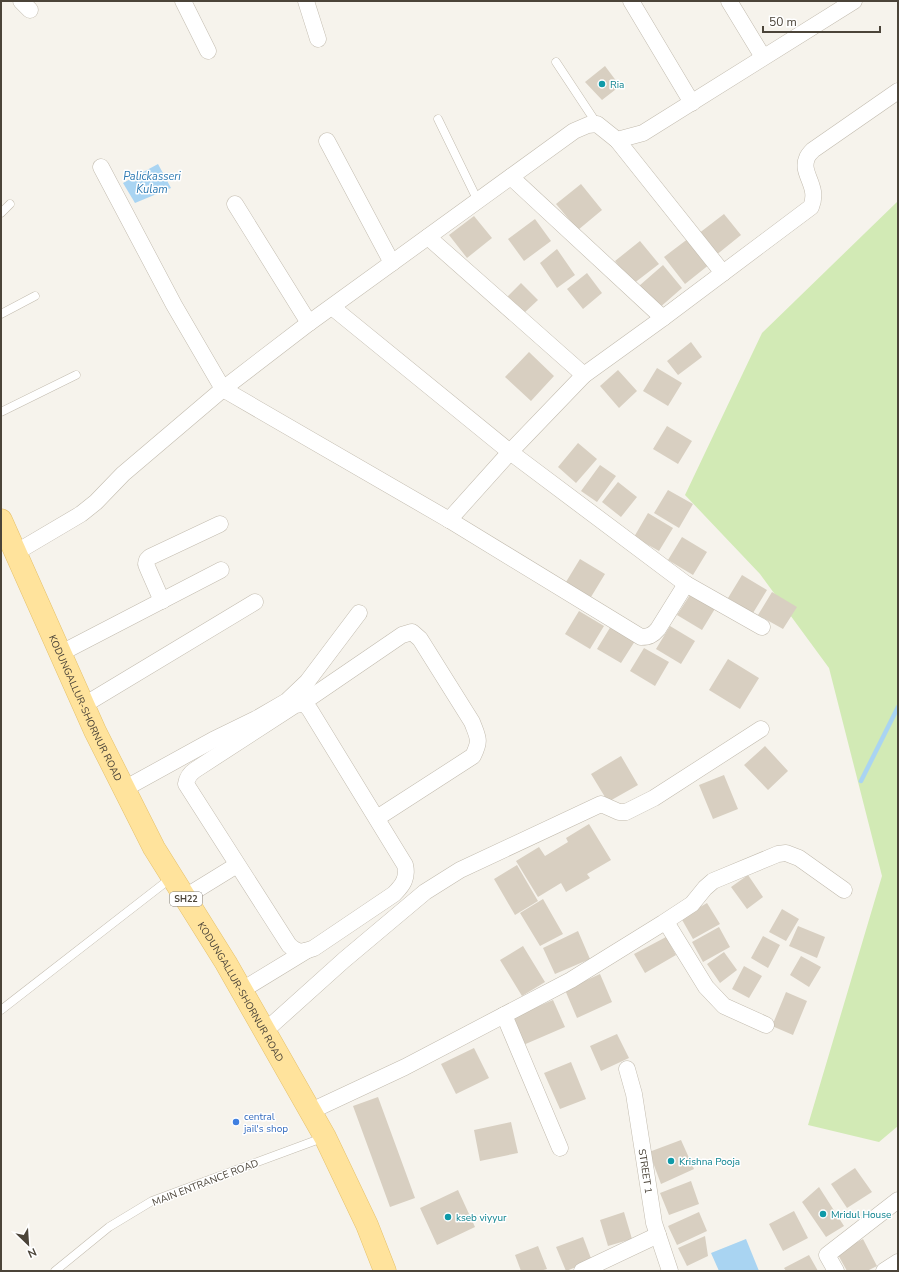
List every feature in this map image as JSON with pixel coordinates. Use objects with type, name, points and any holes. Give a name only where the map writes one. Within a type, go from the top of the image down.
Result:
[{"type":"main road","name":"KODUNGALLUR-SHORNUR ROAD","points":[[1,520],[84,706],[154,848],[242,990],[326,1137],[367,1225],[385,1271]]},
{"type":"street","points":[[183,1],[208,51]]},
{"type":"street","points":[[306,1],[318,39]]},
{"type":"street","points":[[631,1],[692,103]]},
{"type":"street","points":[[729,1],[764,57]]},
{"type":"street","points":[[617,140],[643,133],[854,1]]},
{"type":"street","points":[[449,520],[510,452],[584,375],[811,207],[814,200],[814,192],[805,168],[807,158],[813,150],[898,91]]},
{"type":"street","points":[[15,553],[81,514],[96,502],[123,474],[223,389],[309,323],[574,131],[588,125],[597,124],[617,140],[723,273]]},
{"type":"street","points":[[327,141],[392,263]]},
{"type":"street","points":[[102,167],[174,305],[223,389],[449,520],[641,637],[647,637],[658,629],[686,584]]},
{"type":"street","points":[[511,177],[663,318]]},
{"type":"street","points":[[235,204],[309,323]]},
{"type":"street","points":[[428,237],[584,375]]},
{"type":"street","points":[[332,307],[510,452],[686,584],[762,627]]},
{"type":"street","points":[[162,601],[146,564],[147,560],[150,557],[220,524]]},
{"type":"street","points":[[61,654],[221,570]]},
{"type":"street","points":[[84,706],[255,602]]},
{"type":"street","points":[[124,789],[287,701],[307,682],[358,613]]},
{"type":"street","points":[[306,951],[299,952],[294,950],[289,945],[187,788],[186,780],[189,774],[195,770],[295,705],[301,704],[402,635],[412,632],[420,639],[472,722],[479,745],[473,756],[377,818]]},
{"type":"street","points":[[242,990],[306,951],[314,948],[394,894],[401,887],[407,872],[405,865],[377,818],[310,710],[306,705],[301,704]]},
{"type":"street","points":[[265,1031],[344,960],[425,892],[460,870],[601,804],[619,812],[626,812],[654,798],[761,729]]},
{"type":"street","points":[[311,1111],[405,1067],[571,980],[666,922],[692,904],[705,888],[713,882],[778,854],[786,853],[799,858],[844,890]]},
{"type":"street","points":[[185,897],[237,865]]},
{"type":"street","points":[[666,922],[706,987],[724,1006],[766,1025]]},
{"type":"street","points":[[504,1015],[560,1148]]},
{"type":"street","name":"STREET 1","points":[[627,1069],[634,1094],[654,1223],[670,1271]]},
{"type":"street","points":[[836,1271],[827,1255],[898,1200]]},
{"type":"street","points":[[582,1271],[658,1235]]},
{"type":"lane","points":[[556,62],[597,124]]},
{"type":"lane","points":[[438,119],[478,201]]},
{"type":"lane","points":[[1,213],[10,204]]},
{"type":"lane","points":[[1,314],[35,296]]},
{"type":"lane","points":[[1,412],[76,375]]},
{"type":"lane","points":[[1,1010],[172,877]]},
{"type":"lane","name":"MAIN ENTRANCE ROAD","points":[[55,1271],[109,1227],[152,1201],[326,1137]]},
{"type":"green space","points":[[898,201],[898,1126],[879,1142],[808,1125],[882,876],[829,668],[760,574],[685,495],[762,333]]},
{"type":"water","name":"Palickasseri Kulam","points":[[158,164],[171,188],[135,203],[123,183]]},
{"type":"water","points":[[746,1239],[759,1271],[719,1271],[711,1253]]},
{"type":"building","name":"Ria","points":[[605,66],[620,86],[602,100],[585,82]]},
{"type":"building","points":[[581,184],[602,210],[578,230],[556,204]]},
{"type":"building","points":[[724,214],[741,235],[715,256],[698,234]]},
{"type":"building","points":[[474,216],[492,238],[467,258],[449,235]]},
{"type":"building","points":[[535,219],[551,241],[524,261],[508,239]]},
{"type":"building","points":[[689,238],[710,264],[685,284],[664,257]]},
{"type":"building","points":[[640,241],[659,264],[633,284],[615,261]]},
{"type":"building","points":[[557,249],[575,275],[557,288],[540,263]]},
{"type":"building","points":[[663,265],[682,288],[658,309],[639,286]]},
{"type":"building","points":[[587,273],[602,293],[583,309],[567,289]]},
{"type":"building","points":[[521,283],[538,300],[523,314],[507,297]]},
{"type":"building","points":[[691,342],[702,357],[678,375],[667,361]]},
{"type":"building","points":[[529,352],[554,376],[531,401],[505,377]]},
{"type":"building","points":[[657,368],[682,383],[668,406],[643,391]]},
{"type":"building","points":[[618,370],[637,391],[619,408],[600,386]]},
{"type":"building","points":[[667,426],[692,441],[678,464],[653,449]]},
{"type":"building","points":[[578,443],[597,459],[576,483],[558,467]]},
{"type":"building","points":[[600,465],[616,476],[597,502],[581,491]]},
{"type":"building","points":[[618,482],[637,497],[621,517],[602,502]]},
{"type":"building","points":[[668,490],[693,504],[679,528],[654,513]]},
{"type":"building","points":[[648,513],[673,528],[659,551],[634,537]]},
{"type":"building","points":[[682,537],[707,552],[693,575],[668,560]]},
{"type":"building","points":[[580,559],[605,574],[591,597],[566,582]]},
{"type":"building","points":[[742,575],[767,590],[753,613],[728,598]]},
{"type":"building","points":[[692,592],[716,607],[702,630],[677,615]]},
{"type":"building","points":[[772,592],[797,607],[783,629],[758,615]]},
{"type":"building","points":[[579,611],[604,626],[590,649],[565,634]]},
{"type":"building","points":[[611,626],[635,641],[621,663],[597,649]]},
{"type":"building","points":[[670,626],[695,641],[681,664],[656,649]]},
{"type":"building","points":[[644,648],[669,662],[655,686],[630,671]]},
{"type":"building","points":[[728,659],[759,678],[740,709],[709,690]]},
{"type":"building","points":[[765,746],[788,771],[768,790],[744,765]]},
{"type":"building","points":[[621,756],[638,785],[608,802],[591,774]]},
{"type":"building","points":[[724,775],[738,809],[713,819],[699,785]]},
{"type":"building","points":[[589,824],[611,860],[587,874],[590,878],[566,892],[561,883],[538,897],[516,861],[539,847],[545,856],[568,842],[566,838]]},
{"type":"building","points":[[517,865],[538,901],[515,915],[494,879]]},
{"type":"building","points":[[748,875],[763,897],[747,909],[731,887]]},
{"type":"building","points":[[543,899],[563,934],[540,946],[520,913]]},
{"type":"building","points":[[707,903],[720,924],[693,939],[681,918]]},
{"type":"building","points":[[782,909],[799,919],[786,941],[769,932]]},
{"type":"building","points":[[798,926],[825,937],[817,958],[789,946]]},
{"type":"building","points":[[719,927],[730,947],[703,962],[692,942]]},
{"type":"building","points":[[578,931],[590,959],[555,974],[543,948]]},
{"type":"building","points":[[763,936],[780,945],[768,968],[751,958]]},
{"type":"building","points":[[666,937],[676,955],[645,973],[634,954]]},
{"type":"building","points":[[523,946],[545,982],[522,996],[500,960]]},
{"type":"building","points":[[724,952],[737,970],[720,983],[707,964]]},
{"type":"building","points":[[801,956],[821,967],[809,987],[790,975]]},
{"type":"building","points":[[744,966],[762,976],[749,998],[732,989]]},
{"type":"building","points":[[600,974],[612,1002],[577,1018],[565,990]]},
{"type":"building","points":[[786,992],[807,1001],[793,1035],[772,1026]]},
{"type":"building","points":[[553,1000],[565,1027],[521,1046],[509,1019]]},
{"type":"building","points":[[617,1034],[629,1058],[601,1071],[590,1046]]},
{"type":"building","points":[[474,1048],[489,1078],[456,1094],[441,1064]]},
{"type":"building","points":[[571,1062],[586,1099],[560,1109],[544,1073]]},
{"type":"building","points":[[378,1097],[415,1198],[390,1207],[353,1106]]},
{"type":"building","points":[[511,1122],[518,1153],[480,1161],[474,1130]]},
{"type":"building","name":"Krishna Pooja","points":[[681,1140],[694,1169],[661,1184],[649,1152]]},
{"type":"building","points":[[855,1168],[872,1192],[847,1208],[831,1184]]},
{"type":"building","points":[[691,1181],[699,1204],[669,1215],[660,1193]]},
{"type":"building","name":"Mridul House","points":[[819,1187],[844,1226],[826,1237],[802,1202]]},
{"type":"building","name":"kseb viyyur","points":[[458,1190],[475,1227],[437,1245],[420,1208]]},
{"type":"building","points":[[794,1211],[808,1238],[783,1251],[769,1224]]},
{"type":"building","points":[[624,1212],[632,1239],[608,1246],[600,1220]]},
{"type":"building","points":[[699,1212],[707,1231],[677,1245],[668,1226]]},
{"type":"building","points":[[705,1236],[708,1256],[687,1266],[678,1248]]},
{"type":"building","points":[[583,1237],[592,1261],[566,1271],[556,1247]]},
{"type":"building","points":[[863,1239],[877,1266],[867,1271],[847,1271],[837,1253]]},
{"type":"building","points":[[538,1246],[547,1269],[540,1271],[521,1271],[515,1255]]},
{"type":"building","points":[[809,1255],[818,1271],[786,1271],[784,1268]]},
{"type":"waterway","points":[[861,781],[898,707]]},
{"type":"place","name":"Ria","points":[[602,84]]},
{"type":"place","name":"central jail's shop","points":[[236,1122]]},
{"type":"place","name":"Krishna Pooja","points":[[671,1161]]},
{"type":"place","name":"Mridul House","points":[[823,1214]]},
{"type":"place","name":"kseb viyyur","points":[[448,1217]]}]
